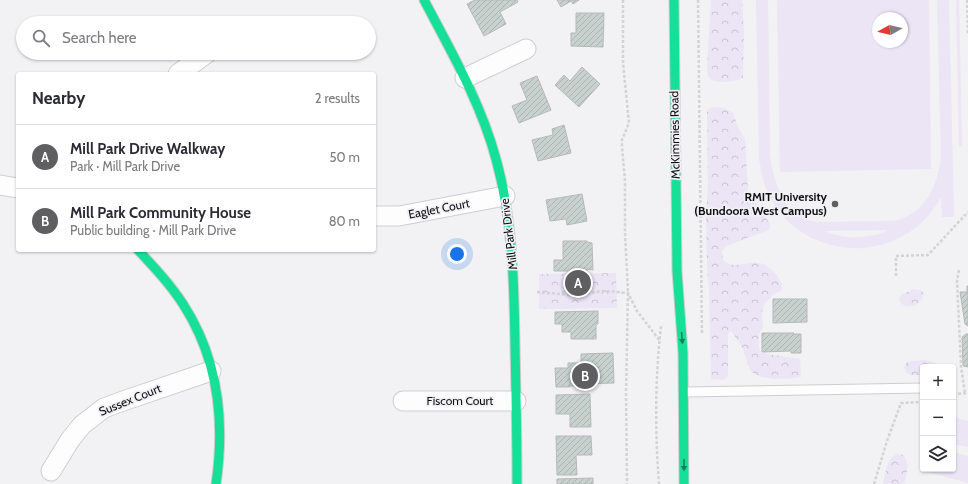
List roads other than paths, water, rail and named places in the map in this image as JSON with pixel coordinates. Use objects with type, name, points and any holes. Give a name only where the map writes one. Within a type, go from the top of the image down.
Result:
[{"type":"street","name":"Mill Park Drive","points":[[424,0],[466,78],[488,134],[505,196],[510,222],[513,252],[517,484]]},
{"type":"street","name":"McKimmies Road","points":[[674,0],[677,271],[683,353],[684,484]]},
{"type":"street","points":[[466,78],[526,49]]},
{"type":"street","points":[[181,72],[197,60]]},
{"type":"street","points":[[0,185],[16,188]]},
{"type":"street","name":"Eaglet Court","points":[[376,216],[399,216],[505,196]]},
{"type":"street","points":[[140,252],[169,284],[182,302],[195,325],[212,371],[219,410],[220,430],[220,453],[216,484]]},
{"type":"street","name":"McKimmies Road","points":[[671,346],[677,271]]},
{"type":"street","name":"Sussex Court","points":[[51,472],[70,440],[82,425],[104,408],[212,371]]},
{"type":"street","name":"Fiscom Court","points":[[403,402],[516,401]]},
{"type":"lane","points":[[684,392],[920,388]]},
{"type":"place","name":"RMIT University (Bundoora West Campus)","points":[[835,204]]},
{"type":"place","name":"Mill Park Drive Walkway","points":[[578,283]]},
{"type":"place","name":"Mill Park Community House","points":[[585,376]]}]
